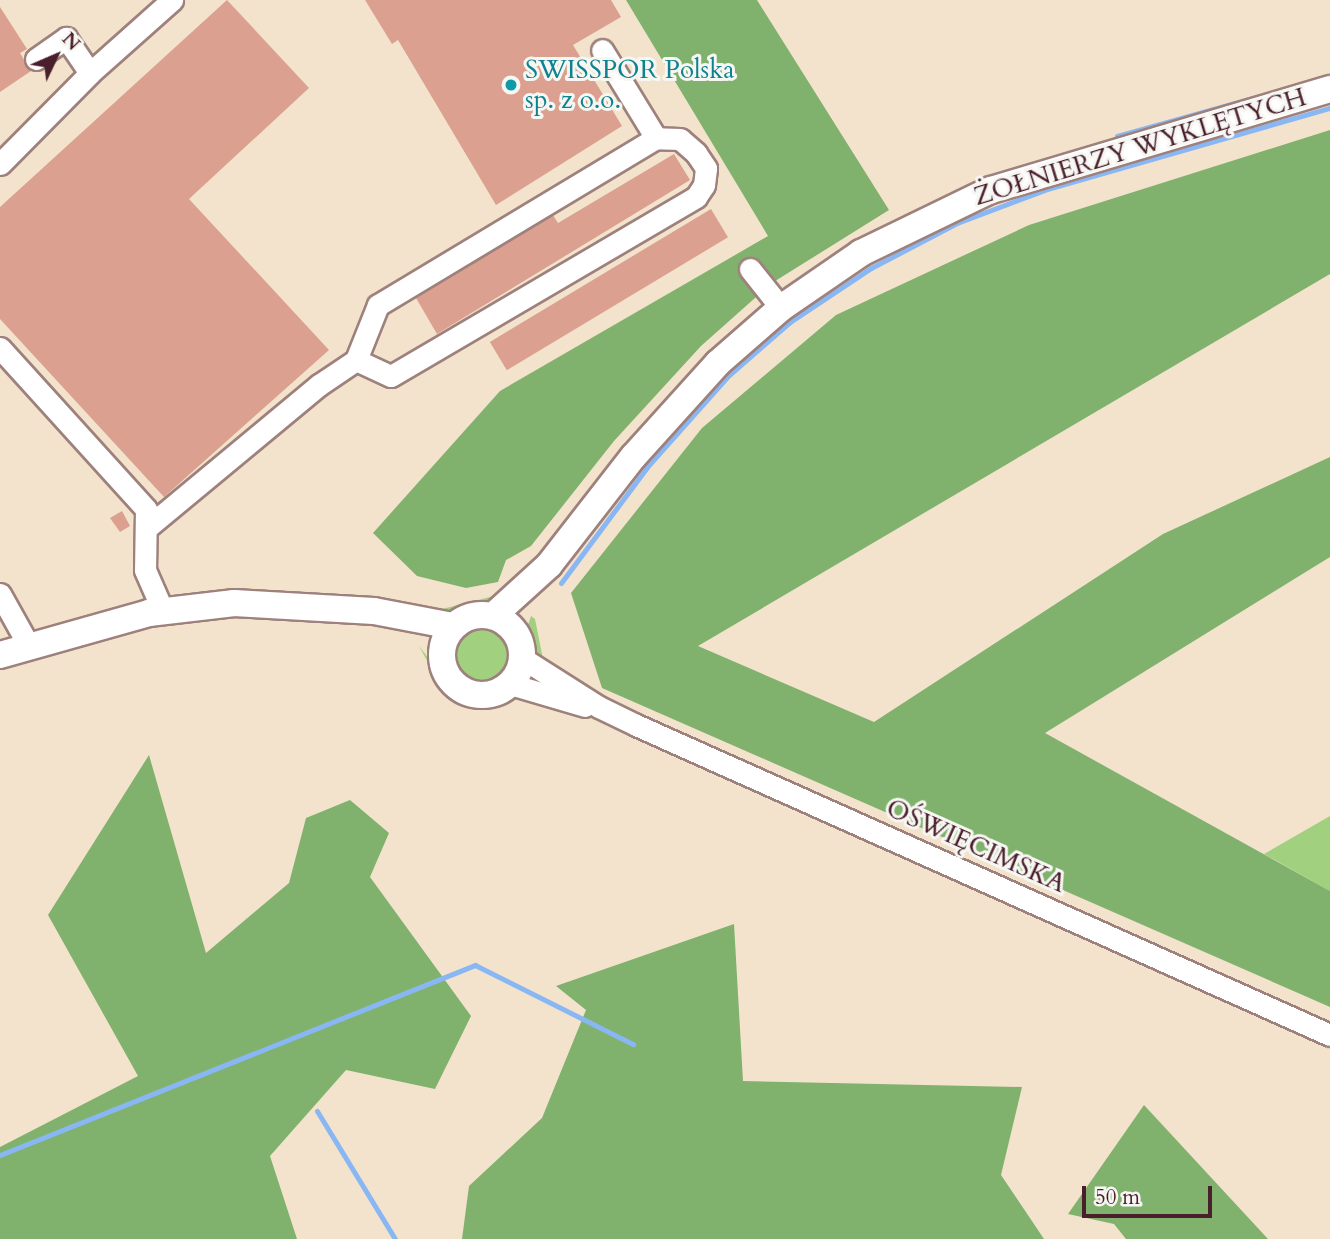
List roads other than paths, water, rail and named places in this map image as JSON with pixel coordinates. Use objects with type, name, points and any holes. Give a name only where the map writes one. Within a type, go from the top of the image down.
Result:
[{"type":"main road","name":"ŻOŁNIERZY WYKLĘTYCH","points":[[493,616],[549,565],[681,401],[781,308],[862,253],[991,190],[1330,89]]},
{"type":"main road","name":"ŻOŁNIERZY WYKLĘTYCH","points":[[519,647],[549,565]]},
{"type":"main road","points":[[0,654],[163,611],[278,603],[360,614],[433,646],[441,654],[450,680],[460,689],[485,695],[510,684],[519,647],[493,616],[472,616],[453,626],[374,611],[360,614]]},
{"type":"main road","points":[[441,654],[453,626]]},
{"type":"street","points":[[0,164],[159,4]]},
{"type":"street","points":[[36,59],[65,38],[90,73]]},
{"type":"street","points":[[602,50],[656,138]]},
{"type":"street","points":[[149,526],[319,385],[356,360],[378,305],[656,138],[680,139],[696,153],[706,168],[704,185],[696,197],[391,376],[356,360]]},
{"type":"street","points":[[750,269],[781,308]]},
{"type":"street","points":[[0,348],[146,509],[149,526],[145,570],[163,611]]},
{"type":"street","points":[[0,594],[29,646]]},
{"type":"street","name":"OŚWIĘCIMSKA","points":[[519,647],[599,707]]},
{"type":"street","name":"OŚWIĘCIMSKA","points":[[510,684],[599,707],[1330,1035]]},
{"type":"waterway","points":[[1117,136],[1256,97]]},
{"type":"waterway","points":[[561,583],[647,467],[729,375],[790,322],[871,268],[957,223],[1047,189],[1330,108]]},
{"type":"waterway","points":[[0,1155],[475,965],[633,1044]]},
{"type":"waterway","points":[[317,1111],[395,1239]]},
{"type":"place","name":"SWISSPOR Polska sp. z o.o.","points":[[511,85]]}]
